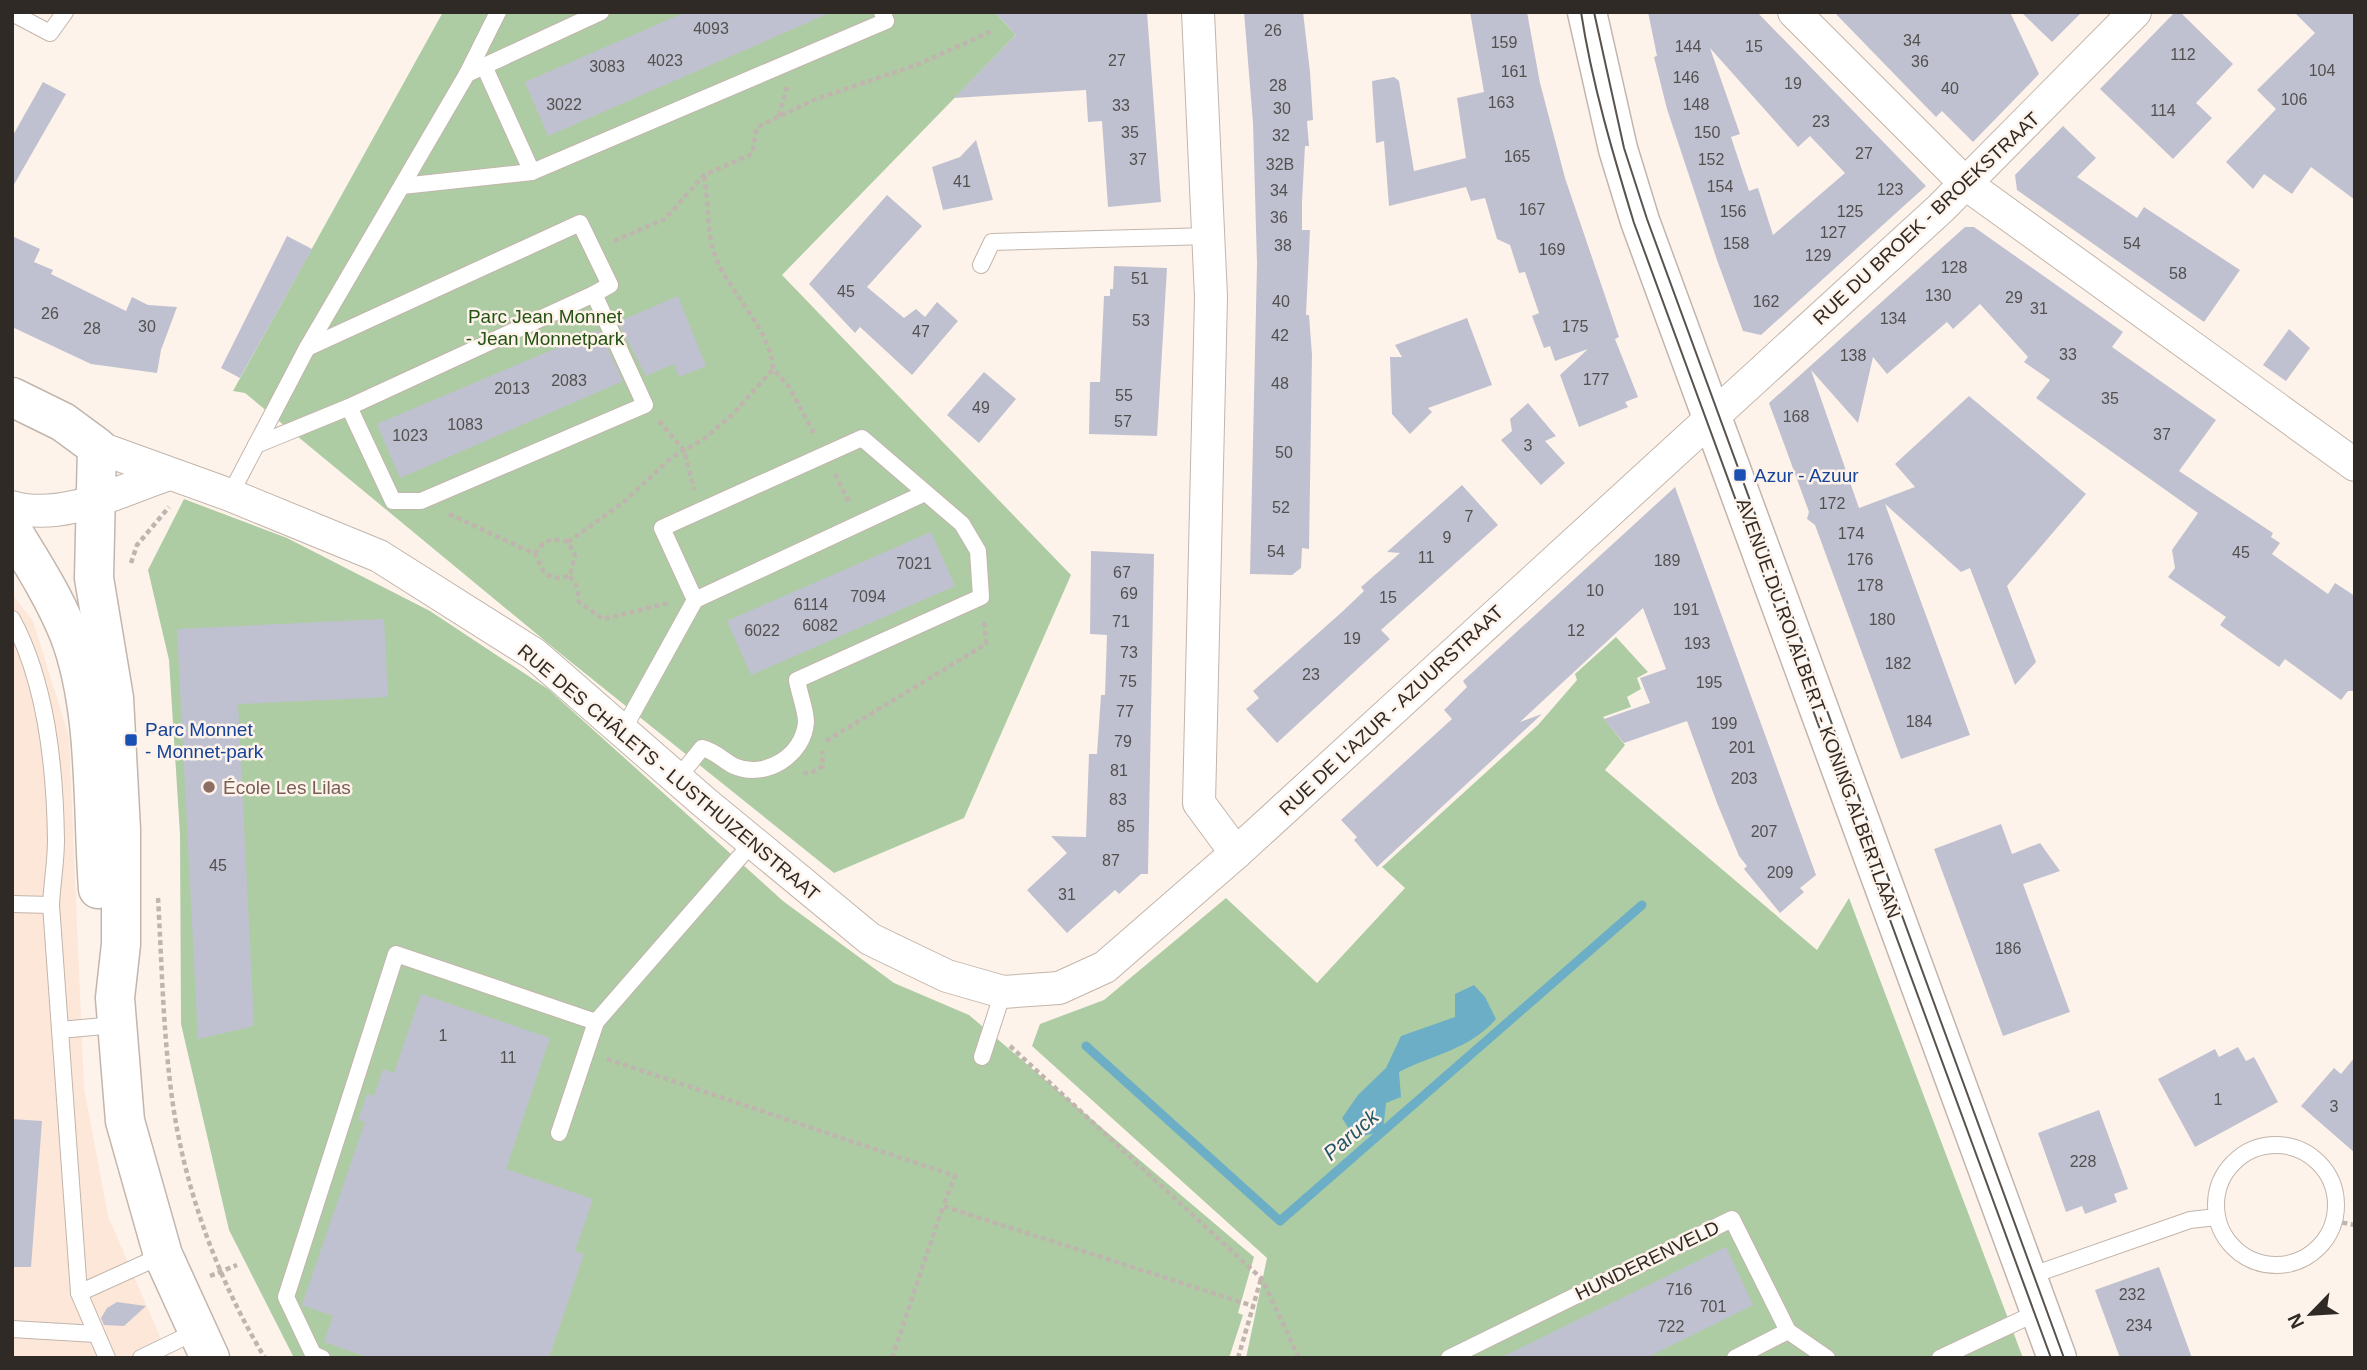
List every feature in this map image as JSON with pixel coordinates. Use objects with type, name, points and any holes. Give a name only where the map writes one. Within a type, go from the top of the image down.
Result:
[{"type":"street","points":[[1198,12],[1210,236],[1199,803],[1236,853]]},
{"type":"street","name":"AVENUE DU ROI ALBERT - KONING ALBERTLAAN","points":[[1587,12],[1594,53],[1621,161],[1711,417],[2057,1358]]},
{"type":"street","points":[[1794,12],[1966,184],[2355,465]]},
{"type":"street","name":"RUE DU BROEK - BROEKSTRAAT","points":[[1711,417],[1966,184],[2136,12]]},
{"type":"street","points":[[12,397],[63,422],[97,447],[98,498],[94,578],[114,698],[121,830],[121,944],[115,1012]]},
{"type":"street","name":"RUE DE L'AZUR - AZUURSTRAAT","points":[[1059,988],[1105,967],[1236,853],[1711,417]]},
{"type":"street","name":"RUE DES CHÂLETS - LUSTHUIZENSTRAAT","points":[[97,447],[230,495],[379,556],[534,653],[752,843],[870,939],[947,976],[1003,992],[1059,988]]},
{"type":"street","points":[[12,507],[29,512],[63,510],[169,474]]},
{"type":"street","points":[[12,530],[54,600],[70,636],[80,676],[90,748],[103,944],[115,1012],[125,1121],[163,1255],[203,1345]]},
{"type":"lane","points":[[12,13],[50,33],[65,12]]},
{"type":"lane","points":[[230,495],[307,348],[467,74],[498,12]]},
{"type":"lane","points":[[467,74],[601,12]]},
{"type":"lane","points":[[402,186],[532,172],[886,22],[882,12]]},
{"type":"lane","points":[[484,66],[532,172]]},
{"type":"lane","points":[[256,446],[349,407],[610,285],[580,223],[307,348]]},
{"type":"lane","points":[[981,265],[992,242],[1210,236]]},
{"type":"lane","points":[[349,407],[393,501],[421,501],[645,405],[594,294]]},
{"type":"lane","points":[[678,778],[702,748],[718,753],[735,766],[752,769],[779,764],[796,750],[806,722],[797,680],[981,597],[978,551],[961,524],[862,438],[662,528],[695,600]]},
{"type":"lane","points":[[622,730],[695,600],[925,492]]},
{"type":"lane","points":[[12,620],[35,681],[50,748],[56,843],[51,905],[79,1293],[107,1358]]},
{"type":"lane","points":[[559,1133],[596,1021],[752,843]]},
{"type":"lane","points":[[12,904],[51,905]]},
{"type":"lane","points":[[322,1358],[313,1354],[286,1297],[396,954],[596,1021]]},
{"type":"lane","points":[[982,1057],[1003,992]]},
{"type":"lane","points":[[61,1030],[115,1012]]},
{"type":"lane","points":[[2269,1145],[2297,1149],[2321,1165],[2332,1182],[2336,1200],[2334,1221],[2326,1240],[2312,1254],[2294,1263],[2273,1265],[2254,1262],[2236,1251],[2224,1235],[2217,1217],[2216,1196],[2222,1177],[2234,1162],[2250,1150],[2269,1145]]},
{"type":"lane","points":[[1940,1358],[2034,1294],[2190,1220],[2217,1217]]},
{"type":"lane","name":"HUNDERENVELD","points":[[1449,1358],[1732,1219],[1788,1331],[1827,1358]]},
{"type":"lane","points":[[79,1293],[163,1255]]},
{"type":"lane","points":[[12,1329],[96,1334]]},
{"type":"lane","points":[[1735,1358],[1788,1331]]},
{"type":"lane","points":[[141,1358],[203,1345]]},
{"type":"path","points":[[595,251],[665,219],[704,175],[752,154],[757,127],[816,99],[919,64],[992,31]]},
{"type":"path","points":[[569,542],[625,501],[684,450],[704,439],[733,414],[773,369],[756,324],[719,265],[709,235],[710,205],[704,175]]},
{"type":"path","points":[[645,405],[684,450],[692,485],[704,509]]},
{"type":"path","points":[[127,574],[137,545],[176,498],[169,474]]},
{"type":"path","points":[[421,501],[535,554],[545,574],[557,578],[570,576]]},
{"type":"path","points":[[535,554],[544,542],[558,538],[569,542],[575,555],[570,576],[577,587],[579,602],[603,618],[634,609],[695,600]]},
{"type":"path","points":[[779,764],[796,773],[811,773],[822,766],[822,743],[986,643],[981,597]]},
{"type":"path","points":[[158,888],[164,1020],[173,1105],[183,1153],[220,1272],[265,1358]]},
{"type":"path","points":[[991,1029],[1262,1279],[1299,1358]]},
{"type":"path","points":[[586,1052],[955,1176],[892,1358]]},
{"type":"path","points":[[943,1206],[1253,1306]]},
{"type":"path","points":[[2334,1221],[2355,1225]]},
{"type":"path","points":[[1238,1358],[1262,1279]]},
{"type":"shaded area","points":[[12,594],[33,621],[69,737],[84,1088],[108,1216],[169,1358],[12,1358]]},
{"type":"green space","name":"Parc Jean Monnet - Jean Monnetpark","points":[[443,12],[995,12],[1016,35],[782,275],[1071,575],[964,818],[834,873],[561,654],[245,393],[233,391]]},
{"type":"green space","points":[[184,499],[287,538],[430,611],[548,689],[783,901],[894,983],[969,1015],[1254,1257],[1238,1313],[1243,1315],[1229,1358],[294,1358],[229,1230],[181,1024],[180,834],[169,660],[148,570]]},
{"type":"green space","points":[[1616,637],[1648,672],[1637,678],[1641,689],[1627,697],[1631,707],[1603,717],[1625,745],[1605,770],[1817,950],[1849,898],[2023,1358],[1246,1358],[1267,1258],[1032,1046],[1040,1024],[1104,1000],[1226,898],[1317,983],[1405,888],[1382,867],[1538,725],[1577,680],[1575,674]]},
{"type":"water","points":[[1474,985],[1485,997],[1496,1019],[1463,1045],[1399,1072],[1401,1097],[1386,1103],[1383,1131],[1355,1138],[1342,1118],[1358,1095],[1386,1068],[1401,1036],[1455,1017],[1455,994]]},
{"type":"building","points":[[686,12],[832,12],[548,136],[525,82]]},
{"type":"building","points":[[995,12],[1147,12],[1161,202],[1108,207],[1102,121],[1088,122],[1086,90],[954,98],[1016,35]]},
{"type":"building","points":[[1244,12],[1303,12],[1310,72],[1313,120],[1307,121],[1309,146],[1305,146],[1302,202],[1302,230],[1310,230],[1306,315],[1309,315],[1312,355],[1309,549],[1302,548],[1301,568],[1292,575],[1250,574],[1257,264],[1253,123]]},
{"type":"building","points":[[1470,12],[1527,12],[1540,83],[1565,178],[1619,337],[1615,339],[1638,397],[1625,402],[1628,407],[1579,427],[1560,375],[1588,349],[1555,361],[1550,346],[1544,348],[1532,316],[1539,313],[1525,272],[1519,273],[1510,245],[1497,239],[1485,198],[1471,201],[1466,187],[1389,206],[1384,141],[1376,143],[1372,81],[1394,77],[1399,81],[1414,171],[1466,158],[1457,98],[1484,92]]},
{"type":"building","points":[[1648,12],[1757,12],[1926,186],[1761,335],[1743,331],[1667,109],[1654,57],[1657,56]],"holes":[[[1710,48],[1798,147],[1810,136],[1845,173],[1773,235],[1758,188],[1749,191],[1731,137],[1740,134]]]},
{"type":"building","points":[[1834,12],[2010,12],[2039,74],[1973,142],[1942,111],[1936,117]]},
{"type":"building","points":[[2021,12],[2082,12],[2052,42]]},
{"type":"building","points":[[2175,12],[2180,12],[2233,64],[2196,103],[2212,118],[2173,159],[2100,89]]},
{"type":"building","points":[[2294,12],[2355,12],[2355,200],[2311,167],[2292,194],[2264,174],[2253,189],[2226,162],[2276,109],[2257,90],[2315,33]]},
{"type":"building","points":[[43,82],[66,94],[12,188],[12,137]]},
{"type":"building","points":[[2063,126],[2096,158],[2077,177],[2137,218],[2144,207],[2240,270],[2204,322],[2017,190],[2015,175]]},
{"type":"building","points":[[976,140],[993,200],[943,210],[932,167],[960,157]]},
{"type":"building","points":[[887,195],[922,226],[867,287],[904,318],[916,309],[925,317],[937,302],[958,321],[912,375],[860,327],[855,333],[809,284]]},
{"type":"building","points":[[1965,227],[1974,227],[2123,332],[2112,347],[2216,420],[2179,471],[2273,533],[2271,537],[2280,543],[2272,554],[2328,594],[2335,583],[2355,596],[2355,691],[2348,691],[2341,700],[2285,659],[2279,667],[2220,625],[2226,617],[2168,577],[2175,568],[2172,550],[2198,513],[2036,398],[2050,380],[2024,362],[2028,357],[1980,304],[1953,329],[1947,322],[1887,374],[1873,357],[1858,423],[1811,370],[1859,508],[1915,487],[1895,464],[1969,396],[2086,494],[2007,586],[2036,662],[2015,685],[1970,568],[1961,572],[1885,504],[1970,735],[1901,759],[1815,525],[1807,519],[1809,512],[1769,403]]},
{"type":"building","points":[[12,236],[40,249],[34,262],[53,270],[51,274],[126,311],[132,297],[148,305],[177,307],[161,350],[157,373],[91,364],[12,327]]},
{"type":"building","points":[[287,236],[312,249],[240,378],[221,368]]},
{"type":"building","points":[[1114,266],[1167,268],[1157,436],[1089,434],[1090,382],[1100,382],[1104,296],[1110,296],[1110,289],[1113,289]]},
{"type":"building","points":[[678,296],[706,366],[679,377],[674,364],[646,376],[618,322]]},
{"type":"building","points":[[1467,318],[1492,385],[1428,408],[1432,412],[1410,434],[1392,414],[1390,357],[1402,357],[1395,345]]},
{"type":"building","points":[[2289,329],[2310,348],[2286,381],[2263,365]]},
{"type":"building","points":[[599,330],[623,381],[400,478],[377,424]]},
{"type":"building","points":[[984,372],[1016,399],[979,443],[947,415]]},
{"type":"building","points":[[1528,403],[1556,436],[1545,441],[1565,463],[1541,485],[1501,440],[1512,431],[1510,419]]},
{"type":"building","points":[[1462,485],[1498,525],[1381,630],[1390,639],[1277,743],[1246,709],[1259,698],[1253,691],[1364,591],[1361,587],[1400,553],[1387,552]]},
{"type":"building","points":[[1675,487],[1816,875],[1800,888],[1804,892],[1780,913],[1744,869],[1747,866],[1739,856],[1717,803],[1687,721],[1624,743],[1604,719],[1650,703],[1640,678],[1666,669],[1643,608],[1520,722],[1542,714],[1377,867],[1354,840],[1357,837],[1341,820],[1452,719],[1444,710],[1467,687],[1463,681]]},
{"type":"building","points":[[931,532],[955,586],[751,675],[727,621]]},
{"type":"building","points":[[1091,551],[1154,554],[1148,874],[1141,874],[1119,894],[1115,890],[1067,933],[1027,890],[1067,853],[1051,836],[1086,837],[1089,754],[1097,754],[1101,695],[1105,695],[1107,635],[1090,634]]},
{"type":"building","points":[[384,619],[388,697],[238,704],[254,1026],[198,1039],[177,629]]},
{"type":"building","points":[[2001,824],[2012,854],[2040,843],[2060,871],[2023,884],[2070,1012],[2003,1036],[1934,849]]},
{"type":"building","points":[[421,994],[550,1038],[506,1169],[593,1199],[575,1251],[584,1254],[549,1358],[370,1358],[324,1342],[333,1316],[302,1305],[365,1122],[358,1120],[367,1094],[374,1096],[383,1069],[394,1073]]},
{"type":"building","points":[[2238,1047],[2246,1061],[2254,1057],[2278,1102],[2195,1147],[2158,1079],[2215,1049],[2219,1057]]},
{"type":"building","points":[[2355,1057],[2355,1153],[2301,1106],[2334,1068],[2341,1074]]},
{"type":"building","points":[[2099,1110],[2128,1189],[2114,1194],[2117,1202],[2085,1214],[2082,1206],[2066,1212],[2038,1133]]},
{"type":"building","points":[[12,1119],[42,1121],[31,1267],[12,1267]]},
{"type":"building","points":[[1726,1247],[1753,1305],[1646,1358],[1500,1358]]},
{"type":"building","points":[[2159,1267],[2192,1358],[2120,1358],[2095,1290]]},
{"type":"building","points":[[117,1302],[146,1306],[124,1326],[104,1325],[101,1318],[107,1308]]},
{"type":"waterway","name":"Paruck","points":[[1086,1046],[1280,1221],[1642,905]]},
{"type":"tram line","points":[[1581,12],[1597,92],[1634,223],[2051,1358]]},
{"type":"tram line","points":[[1594,12],[1624,148],[1647,219],[2064,1358]]},
{"type":"place","name":"Azur - Azuur","points":[[1740,475]]},
{"type":"place","name":"Parc Monnet - Monnet-park","points":[[131,740]]},
{"type":"place","name":"École Les Lilas","points":[[209,787]]}]
